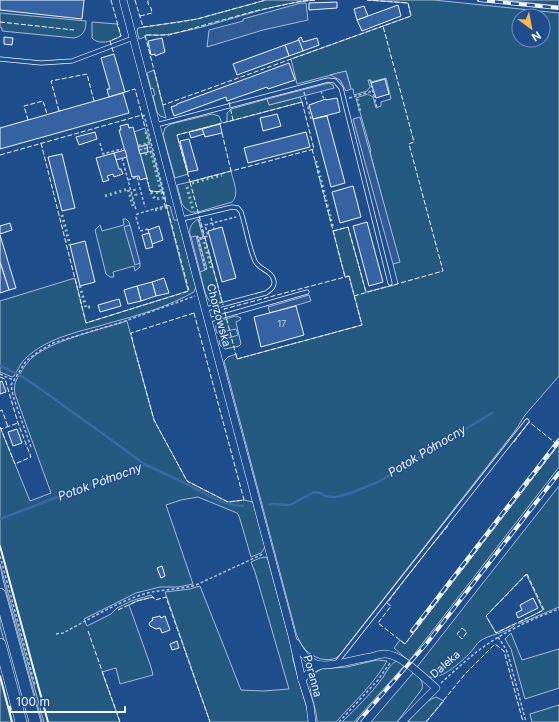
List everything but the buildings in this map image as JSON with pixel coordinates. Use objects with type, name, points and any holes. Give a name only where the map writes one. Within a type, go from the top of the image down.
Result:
[{"type":"main road","points":[[0,594],[35,722]]},
{"type":"main road","points":[[0,644],[21,722]]},
{"type":"street","name":"Chorzowska","points":[[123,0],[292,636]]},
{"type":"street","points":[[292,636],[300,650],[313,662],[321,665]]},
{"type":"street","name":"Poranna","points":[[292,636],[302,680],[310,705],[312,722]]},
{"type":"street","points":[[302,680],[312,669],[321,665],[385,654],[394,656]]},
{"type":"street","name":"Daleka","points":[[394,656],[413,668],[436,688]]},
{"type":"street","points":[[402,722],[436,688]]},
{"type":"lane","points":[[0,59],[41,63],[72,61],[133,38]]},
{"type":"lane","points":[[156,125],[303,86],[332,80],[341,88],[390,283]]},
{"type":"lane","points":[[182,219],[235,207],[239,209],[254,260],[258,265],[270,272],[274,283],[273,287],[266,293],[206,309]]},
{"type":"lane","points":[[209,320],[307,292]]},
{"type":"lane","points":[[337,663],[527,421]]},
{"type":"path","points":[[370,80],[377,108]]},
{"type":"path","points":[[303,86],[311,119]]},
{"type":"path","points":[[321,91],[324,100]]},
{"type":"path","points":[[344,99],[373,91]]},
{"type":"path","points":[[145,119],[165,202],[165,206],[137,214],[136,217],[140,231],[148,228]]},
{"type":"path","points":[[100,143],[103,154],[122,149]]},
{"type":"path","points":[[139,150],[152,147]]},
{"type":"path","points":[[122,158],[136,210]]},
{"type":"path","points":[[128,180],[138,177],[145,207]]},
{"type":"path","points":[[209,212],[214,229]]},
{"type":"path","points":[[198,215],[204,238]]},
{"type":"path","points":[[198,239],[208,236],[205,225],[242,215]]},
{"type":"path","points":[[197,236],[206,270]]},
{"type":"path","points":[[31,447],[13,396],[11,385],[26,361],[53,343],[122,322],[202,294]]},
{"type":"path","points":[[0,374],[13,380]]},
{"type":"path","points":[[56,634],[63,633],[136,596],[153,592],[188,588],[270,551]]},
{"type":"path","points":[[0,556],[35,684]]},
{"type":"path","name":"Daleka","points":[[436,688],[474,654],[498,637],[543,615],[559,609]]},
{"type":"path","points":[[498,637],[510,658],[526,722]]},
{"type":"path","points":[[339,722],[378,680],[394,656]]},
{"type":"shaded area","points":[[266,0],[315,0],[296,2],[260,10],[206,26],[164,35],[145,35],[145,37],[139,39],[137,31],[138,28],[197,19]]},
{"type":"shaded area","points":[[367,0],[434,0],[511,8],[511,48],[551,48],[551,12],[559,13],[559,376],[525,415],[515,431],[341,654],[334,659],[329,660],[316,657],[308,652],[302,646],[296,633],[224,361],[228,357],[236,354],[237,359],[362,325],[349,276],[345,277],[333,231],[348,227],[366,292],[398,284],[393,264],[399,262],[356,98],[368,94],[373,97],[376,108],[381,106],[381,102],[391,99],[386,78],[371,82],[371,80],[368,80],[370,87],[367,91],[354,95],[346,71],[297,84],[291,59],[411,16],[408,3]]},
{"type":"shaded area","points":[[502,0],[559,0],[559,6]]},
{"type":"shaded area","points":[[301,3],[306,3],[308,20],[263,30],[207,47],[209,30]]},
{"type":"shaded area","points":[[0,13],[86,21],[86,27],[80,36],[74,38],[2,31],[2,28],[0,27]]},
{"type":"shaded area","points":[[92,22],[117,24],[121,36],[114,40],[99,42],[92,38]]},
{"type":"shaded area","points":[[154,70],[166,118],[160,116],[157,112],[153,96],[155,95],[153,88],[151,89],[147,73]]},
{"type":"shaded area","points":[[346,71],[351,89],[346,91],[340,80],[330,75]]},
{"type":"shaded area","points":[[329,83],[333,85],[334,88],[269,105],[267,99]]},
{"type":"shaded area","points":[[300,97],[302,102],[227,122],[227,113],[231,109],[267,99],[269,105]]},
{"type":"shaded area","points":[[212,114],[219,116],[222,123],[177,135],[188,174],[175,178],[163,135],[165,128],[171,124]]},
{"type":"shaded area","points":[[360,117],[400,262],[393,264],[353,119]]},
{"type":"shaded area","points":[[145,128],[150,144],[138,147],[134,132]]},
{"type":"shaded area","points":[[152,151],[163,192],[150,191],[140,154]]},
{"type":"shaded area","points":[[231,171],[236,191],[236,195],[232,202],[198,212],[191,212],[182,204],[177,185]]},
{"type":"shaded area","points":[[166,205],[170,206],[174,220],[178,220],[196,287],[194,292],[175,302],[154,310],[67,335],[45,344],[26,358],[12,377],[0,372],[0,301],[75,278],[86,323],[188,291]]},
{"type":"shaded area","points":[[123,219],[126,219],[129,222],[130,225],[125,227],[135,264],[140,263],[140,267],[135,271],[134,266],[113,272],[114,277],[110,277],[106,274],[95,230],[100,225],[102,231],[124,225]]},
{"type":"shaded area","points":[[198,219],[203,237],[199,238],[198,236],[191,238],[190,227]]},
{"type":"shaded area","points":[[130,225],[140,263],[135,265],[124,227]]},
{"type":"shaded area","points":[[196,236],[205,270],[200,272],[191,237]]},
{"type":"shaded area","points":[[205,238],[222,302],[212,303],[207,298],[204,289],[200,272],[207,269],[199,240]]},
{"type":"shaded area","points":[[309,295],[311,301],[270,313],[268,307]]},
{"type":"shaded area","points":[[236,316],[241,318],[236,322],[241,344],[239,346],[225,349],[220,345],[219,341],[238,335],[236,329],[217,333],[216,325],[224,319]]},
{"type":"shaded area","points":[[127,321],[154,420],[187,481],[228,502],[244,500],[253,502],[265,547],[261,553],[251,557],[237,513],[198,497],[181,500],[166,505],[193,584],[178,587],[160,587],[136,593],[84,619],[87,626],[111,614],[117,608],[131,601],[151,595],[153,597],[137,601],[129,605],[153,675],[120,684],[116,668],[102,672],[120,722],[48,722],[0,546],[0,427],[30,501],[51,493],[15,394],[14,388],[16,380],[30,360],[46,349],[68,339]]},
{"type":"shaded area","points":[[559,444],[559,467],[409,661],[394,648],[400,640],[405,644]]},
{"type":"shaded area","points":[[559,486],[559,607],[518,623],[543,610],[526,574],[486,616],[496,633],[514,624],[514,626],[506,631],[480,641],[462,661],[446,673],[434,677],[429,677],[426,675],[417,667]]},
{"type":"shaded area","points":[[266,557],[292,649],[293,660],[309,717],[308,722],[210,722],[165,592],[190,589],[200,586],[241,690],[263,691],[289,689],[251,562]]},
{"type":"shaded area","points":[[0,564],[44,722],[42,722],[3,580]]},
{"type":"shaded area","points":[[0,613],[30,722],[26,722],[0,626]]},
{"type":"shaded area","points":[[511,633],[522,660],[559,649],[559,688],[525,699],[511,649],[505,639]]},
{"type":"shaded area","points":[[377,660],[387,661],[370,685],[336,722],[317,722],[316,710],[310,688],[311,676],[321,669],[347,667]]},
{"type":"shaded area","points":[[397,661],[404,666],[354,722],[342,722],[368,696],[394,662]]},
{"type":"shaded area","points":[[413,673],[422,681],[422,689],[397,722],[371,722]]},
{"type":"shaded area","points":[[0,676],[12,722],[0,722]]},
{"type":"shaded area","points":[[436,697],[444,701],[426,722],[408,722],[420,707]]},
{"type":"shaded area","points":[[559,705],[559,722],[532,722],[530,714]]},
{"type":"waterway","points":[[0,366],[23,377],[37,386],[144,464]]},
{"type":"waterway","name":"Potok Północny","points":[[270,504],[290,505],[314,492],[321,493],[325,496],[335,497],[351,493],[380,481],[492,413]]},
{"type":"waterway","name":"Potok Północny","points":[[0,519],[144,464],[218,500],[229,504],[243,506]]},
{"type":"railway","points":[[479,0],[559,8]]},
{"type":"railway","points":[[412,631],[559,440]]},
{"type":"railway","points":[[358,722],[427,643],[559,473]]},
{"type":"hedge","points":[[357,99],[360,111]]},
{"type":"hedge","points":[[139,146],[149,143],[145,129]]},
{"type":"hedge","points":[[145,154],[151,152],[161,191]]},
{"type":"hedge","points":[[316,161],[333,228]]},
{"type":"hedge","points":[[192,183],[222,175]]},
{"type":"hedge","points":[[187,187],[193,210]]},
{"type":"hedge","points":[[105,196],[128,189],[133,206]]},
{"type":"hedge","points":[[134,189],[137,198]]},
{"type":"hedge","points":[[151,192],[162,193],[163,198],[155,199],[151,192]]},
{"type":"hedge","points":[[155,210],[167,207]]},
{"type":"hedge","points":[[62,215],[70,245]]},
{"type":"hedge","points":[[204,242],[212,270]]},
{"type":"hedge","points":[[80,286],[86,308],[92,306]]},
{"type":"fence","points":[[111,0],[121,36],[110,41],[114,54]]},
{"type":"fence","points":[[135,0],[143,27],[197,19],[266,0]]},
{"type":"fence","points":[[140,16],[152,13],[148,0]]},
{"type":"fence","points":[[315,0],[302,1],[255,11],[169,35],[145,35],[163,105],[411,16],[408,3],[367,0]]},
{"type":"fence","points":[[0,22],[74,30]]},
{"type":"fence","points":[[354,296],[443,271],[409,144],[414,142],[383,26]]},
{"type":"fence","points":[[59,111],[51,81],[87,74],[94,101]]},
{"type":"fence","points":[[125,92],[135,89],[142,115]]},
{"type":"fence","points":[[28,120],[24,106],[43,101],[47,114]]},
{"type":"fence","points":[[229,102],[233,120]]},
{"type":"fence","points":[[302,102],[314,149],[190,182],[177,135],[302,102]]},
{"type":"fence","points":[[0,155],[142,115],[145,128]]},
{"type":"fence","points":[[222,133],[231,171]]},
{"type":"fence","points":[[41,143],[86,323],[189,291],[163,192],[150,191],[147,178]]},
{"type":"fence","points":[[312,149],[345,277]]},
{"type":"fence","points":[[190,182],[223,305]]},
{"type":"fence","points":[[333,231],[348,227],[366,292]]},
{"type":"fence","points":[[349,276],[362,325],[237,359],[224,309],[349,276]]},
{"type":"fence","points":[[194,313],[244,500],[228,502],[187,481],[154,420],[133,343],[131,333],[194,313]]},
{"type":"fence","points":[[0,377],[5,379],[18,423],[31,457],[15,464],[1,429]]},
{"type":"fence","points":[[0,411],[2,410],[8,427]]},
{"type":"fence","points":[[514,442],[529,422],[558,445]]},
{"type":"fence","points":[[0,427],[1,429],[18,423]]},
{"type":"fence","points":[[448,526],[387,603],[391,606],[378,623],[405,644],[559,444]]},
{"type":"fence","points":[[527,574],[544,610],[496,633],[486,616],[527,574]]},
{"type":"fence","points":[[118,610],[137,601],[153,597],[155,600],[166,597],[210,722]]},
{"type":"fence","points":[[462,628],[467,632],[462,639],[457,634],[462,628]]},
{"type":"fence","points":[[88,631],[120,722]]},
{"type":"fence","points":[[426,722],[465,674],[495,644],[504,651],[523,722]]},
{"type":"wall","points":[[0,546],[48,722]]},
{"type":"wall","points":[[0,676],[12,722]]}]
